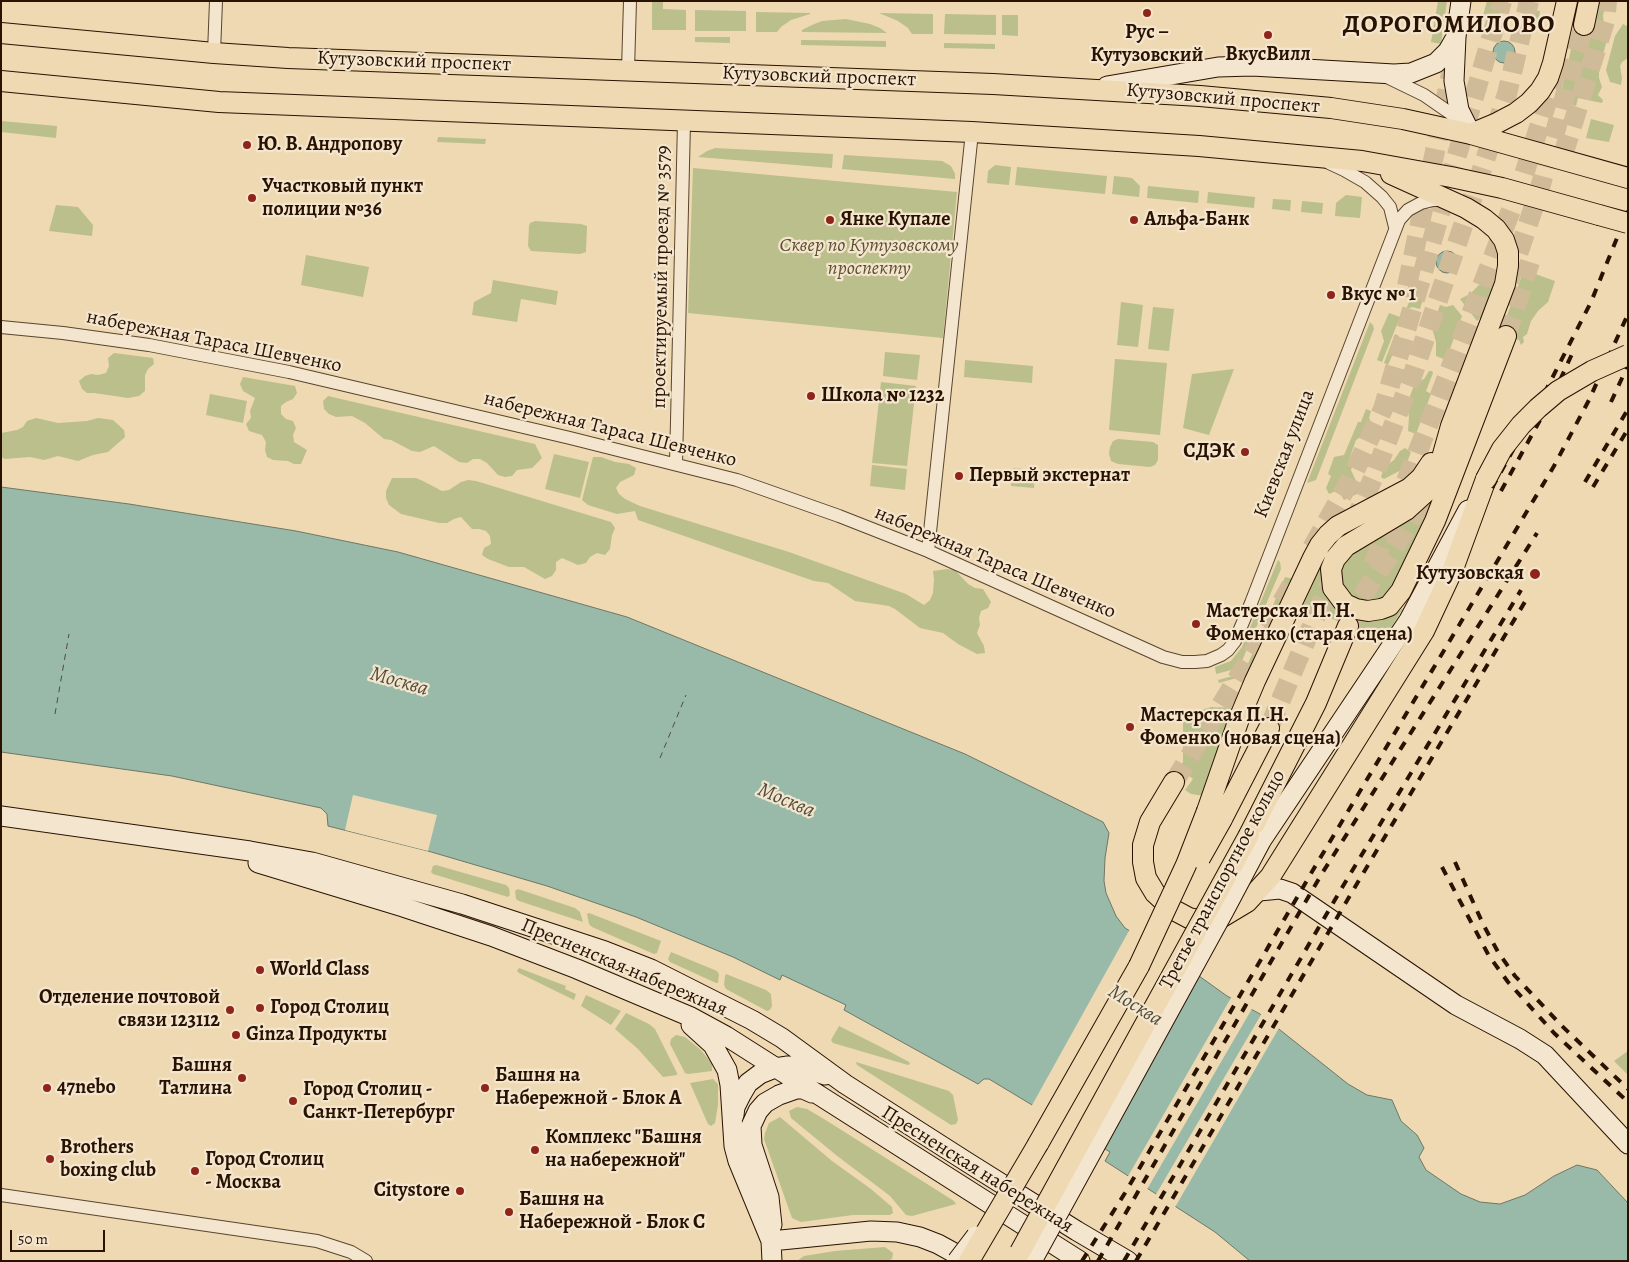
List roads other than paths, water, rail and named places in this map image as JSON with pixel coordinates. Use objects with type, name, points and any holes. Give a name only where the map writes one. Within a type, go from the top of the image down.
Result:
[{"type":"main road","points":[[1461,1],[1456,37],[1454,81],[1455,94],[1460,110],[1471,134],[1516,113],[1530,103],[1540,91],[1548,78],[1553,63],[1565,1]]},
{"type":"main road","points":[[1584,25],[1589,1]]},
{"type":"main road","name":"Кутузовский проспект","points":[[1,33],[288,58],[1092,89],[1200,96],[1331,108],[1402,119],[1471,134],[1621,176]]},
{"type":"main road","points":[[1092,89],[1218,67],[1252,66],[1411,73],[1436,63],[1444,56],[1456,37]]},
{"type":"main road","points":[[1,81],[219,102],[972,132],[1198,146],[1362,161],[1494,186],[1628,223]]},
{"type":"main road","points":[[1362,161],[1448,200],[1484,219],[1496,229],[1504,240],[1508,252],[1508,266],[1505,284],[1452,426],[1440,465],[1428,490],[1406,510],[1346,546],[1334,560],[1332,569],[1333,588],[1345,604],[1356,609],[1368,611],[1381,609],[1388,606],[1400,591],[1435,522],[1506,336]]},
{"type":"main road","points":[[1032,1261],[1224,911],[1255,838],[1404,628],[1433,593],[1466,536],[1486,479],[1502,449],[1521,425],[1558,391],[1592,371],[1628,355]]},
{"type":"main road","points":[[1215,815],[1239,719],[1255,681],[1320,545],[1338,526],[1410,488],[1421,478],[1430,465],[1452,426]]},
{"type":"main road","points":[[1174,782],[1150,822],[1143,845],[1143,862],[1146,878],[1155,893],[1180,914],[1188,918],[1204,921],[1217,920],[1234,912],[1247,902],[1270,877],[1424,631],[1433,593]]},
{"type":"main road","name":"Третье транспортное кольцо","points":[[1015,1261],[1255,838],[1316,703],[1348,626]]},
{"type":"main road","name":"Третье транспортное кольцо","points":[[969,1261],[1139,966],[1186,865],[1269,728]]},
{"type":"main road","name":"Пресненская набережная","points":[[1,816],[250,851],[312,862],[462,904],[605,951],[651,969],[752,1020],[782,1038],[845,1084],[1077,1231]]},
{"type":"main road","name":"Пресненская набережная","points":[[189,843],[394,904],[491,936],[691,1017],[1080,1261]]},
{"type":"main road","points":[[1259,891],[1280,889],[1292,893],[1456,1005],[1520,1039],[1544,1055],[1628,1144]]},
{"type":"main road","points":[[657,1002],[685,1020],[702,1034],[713,1045],[727,1070],[730,1085],[732,1134],[738,1161],[771,1242]]},
{"type":"main road","points":[[732,1134],[735,1107],[748,1083],[760,1074],[775,1068],[801,1067],[845,1084]]},
{"type":"main road","points":[[772,1261],[772,1222],[769,1197],[752,1145],[751,1126],[758,1111],[779,1095],[796,1089],[803,1089],[815,1094]]},
{"type":"main road","points":[[957,1261],[1038,1144]]},
{"type":"main road","points":[[771,1242],[871,1231],[897,1232],[920,1237],[938,1244],[969,1261]]},
{"type":"main road","points":[[1077,1231],[1119,1261]]},
{"type":"main road","points":[[1077,1231],[1128,1261]]},
{"type":"street","points":[[214,53],[216,1]]},
{"type":"street","points":[[628,70],[630,1]]},
{"type":"street","points":[[1376,72],[1424,95],[1450,113],[1471,134]]},
{"type":"street","name":"проектируемый проезд № 3579","points":[[676,464],[684,122]]},
{"type":"street","points":[[928,551],[972,132]]},
{"type":"street","points":[[1316,157],[1365,182],[1382,196],[1390,207],[1396,228]]},
{"type":"street","name":"Киевская улица","points":[[1182,662],[1213,659],[1228,650],[1234,641],[1258,585],[1399,220],[1408,210],[1421,203],[1433,200],[1448,200]]},
{"type":"street","name":"набережная Тараса Шевченко","points":[[1,327],[63,333],[149,345],[280,370],[737,480],[839,516],[928,551],[1163,657],[1182,662]]},
{"type":"street","points":[[1,1195],[317,1241],[351,1252],[366,1261]]},
{"type":"water","points":[[1504,41],[1512,44],[1515,52],[1512,60],[1504,63],[1496,60],[1493,52],[1496,44]]},
{"type":"water","points":[[1447,251],[1455,254],[1458,262],[1455,270],[1447,273],[1439,270],[1436,262],[1439,254]]},
{"type":"water","name":"Москва","points":[[1,487],[129,504],[296,531],[398,552],[627,617],[965,754],[1103,822],[1109,833],[1105,858],[1104,881],[1106,893],[1116,916],[1125,928],[1174,958],[1227,996],[1260,1014],[1348,1084],[1367,1095],[1392,1100],[1401,1121],[1417,1135],[1424,1148],[1419,1157],[1426,1170],[1461,1194],[1480,1202],[1500,1204],[1525,1195],[1554,1176],[1577,1165],[1597,1170],[1628,1203],[1628,1261],[1250,1261],[1215,1232],[1105,1161],[1110,1152],[989,1079],[984,1079],[978,1084],[844,1010],[846,1005],[782,975],[780,980],[733,957],[636,917],[547,886],[428,851],[328,826],[327,814],[321,808],[172,776],[1,752]]},
{"type":"tunnel","points":[[1312,548],[1351,479],[1383,409],[1502,1]]},
{"type":"tunnel","points":[[1353,525],[1414,371],[1472,199],[1507,94],[1529,1]]},
{"type":"tunnel","points":[[1563,155],[1605,21],[1607,1]]},
{"type":"tunnel","points":[[1509,281],[1540,188],[1584,25]]},
{"type":"tunnel","points":[[1407,286],[1452,69]]},
{"type":"tunnel","points":[[1373,565],[1521,184],[1557,70]]},
{"type":"tunnel","points":[[1506,336],[1530,262]]},
{"type":"tunnel","points":[[1349,624],[1358,602],[1389,556],[1426,494]]},
{"type":"tunnel","points":[[1269,728],[1335,571]]},
{"type":"tunnel","points":[[1174,782],[1258,645],[1291,586]]},
{"type":"railway","points":[[1492,488],[1543,396],[1591,302],[1628,211]]},
{"type":"railway","points":[[1082,1261],[1125,1193],[1313,870],[1554,466],[1589,400],[1628,314]]},
{"type":"railway","points":[[1501,491],[1550,402],[1572,354]]},
{"type":"railway","points":[[1611,402],[1628,365]]},
{"type":"railway","points":[[1585,482],[1628,409]]},
{"type":"railway","points":[[1593,487],[1628,429]]},
{"type":"railway","points":[[1098,1261],[1321,875],[1537,533]]},
{"type":"railway","points":[[1124,1261],[1343,886],[1521,590]]},
{"type":"railway","points":[[1136,1261],[1352,892],[1529,595]]},
{"type":"railway","points":[[1455,862],[1483,924],[1498,952],[1515,976],[1562,1026],[1628,1089]]},
{"type":"railway","points":[[1442,867],[1489,956],[1508,982],[1554,1033],[1628,1102]]},
{"type":"place","name":"Рус – Кутузовский","points":[[1147,13]]},
{"type":"place","name":"ВкусВилл","points":[[1268,35]]},
{"type":"place","name":"Ю. В. Андропову","points":[[247,145]]},
{"type":"place","name":"Участковый пункт полиции №36","points":[[252,198]]},
{"type":"place","name":"Янке Купале","points":[[830,220]]},
{"type":"place","name":"Альфа-Банк","points":[[1134,220]]},
{"type":"place","name":"Вкус № 1","points":[[1331,295]]},
{"type":"place","name":"Школа № 1232","points":[[811,396]]},
{"type":"place","name":"СДЭК","points":[[1245,452]]},
{"type":"place","name":"Первый экстернат","points":[[959,476]]},
{"type":"place","name":"Кутузовская","points":[[1535,574]]},
{"type":"place","name":"Мастерская П. Н. Фоменко (старая сцена)","points":[[1196,624]]},
{"type":"place","name":"Мастерская П. Н. Фоменко (новая сцена)","points":[[1130,727]]},
{"type":"place","name":"World Class","points":[[260,970]]},
{"type":"place","name":"Город Столиц","points":[[260,1008]]},
{"type":"place","name":"Отделение почтовой связи 123112","points":[[230,1010]]},
{"type":"place","name":"Ginza Продукты","points":[[236,1035]]},
{"type":"place","name":"Башня Татлина","points":[[242,1078]]},
{"type":"place","name":"47nebo","points":[[47,1088]]},
{"type":"place","name":"Башня на Набережной - Блок А","points":[[485,1088]]},
{"type":"place","name":"Город Столиц - Санкт-Петербург","points":[[293,1101]]},
{"type":"place","name":"Комплекс \"Башня на набережной\"","points":[[535,1150]]},
{"type":"place","name":"Brothers boxing club","points":[[50,1159]]},
{"type":"place","name":"Город Столиц - Москва","points":[[195,1171]]},
{"type":"place","name":"Citystore","points":[[460,1191]]},
{"type":"place","name":"Башня на Набережной - Блок С","points":[[509,1212]]},
{"type":"district","name":"ДОРОГОМИЛОВО","points":[[1449,26]]},
{"type":"park label","name":"Сквер по Кутузовскому проспекту","points":[[869,258]]}]
